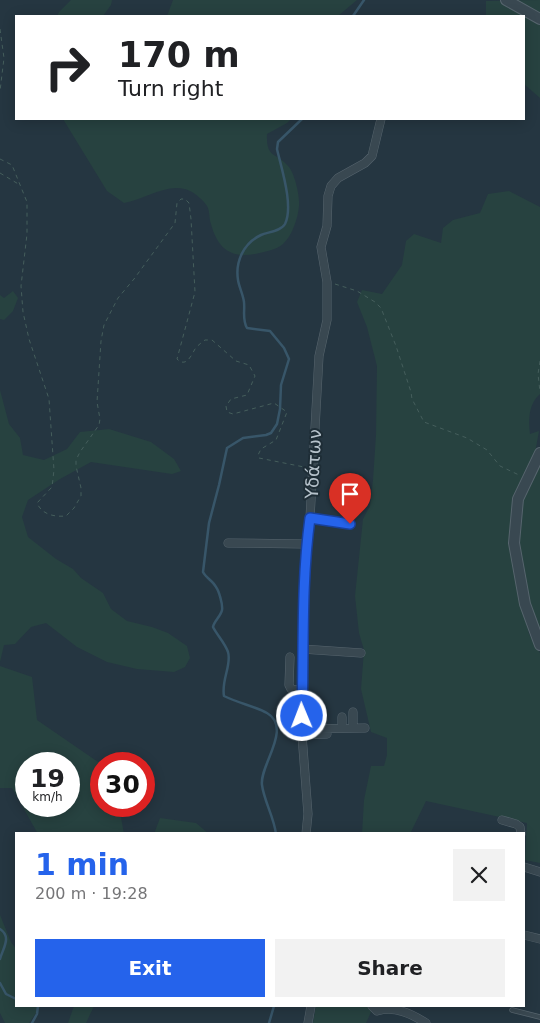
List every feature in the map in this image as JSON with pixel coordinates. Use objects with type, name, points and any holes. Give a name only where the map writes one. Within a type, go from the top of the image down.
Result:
[{"type":"street","points":[[506,0],[540,19]]},
{"type":"street","name":"Υδάτων","points":[[306,832],[308,814],[302,732],[302,648],[306,544],[310,518],[319,356],[328,320],[327,282],[321,247],[327,226],[330,186],[338,178],[365,163],[372,156],[381,120]]},
{"type":"street","points":[[540,453],[518,499],[514,543],[525,604],[540,645]]},
{"type":"street","points":[[310,518],[350,524]]},
{"type":"street","points":[[228,543],[306,544]]},
{"type":"street","points":[[302,648],[361,653]]},
{"type":"street","points":[[290,657],[289,685],[291,689],[302,691]]},
{"type":"street","points":[[352,712],[353,728]]},
{"type":"street","points":[[302,716],[321,715]]},
{"type":"street","points":[[342,717],[342,728]]},
{"type":"street","points":[[302,732],[365,728]]},
{"type":"street","points":[[302,732],[327,734]]},
{"type":"street","points":[[502,820],[516,824],[520,827],[521,832]]},
{"type":"street","points":[[525,867],[540,872]]},
{"type":"street","points":[[525,935],[540,939]]},
{"type":"street","points":[[308,1023],[311,1007]]},
{"type":"street","points":[[373,1007],[377,1011],[385,1008],[408,1012],[426,1023]]},
{"type":"lane","points":[[512,1010],[540,1017]]},
{"type":"path","points":[[0,29],[4,58],[0,91]]},
{"type":"path","points":[[0,159],[12,165],[27,202],[27,234],[21,286],[23,312],[49,399],[54,470],[52,487],[37,503],[39,508],[51,516],[66,516],[81,496],[76,460],[99,426],[98,402],[101,341],[104,325],[118,298],[174,223],[177,203],[181,199],[185,199],[189,203],[195,292],[177,359],[184,363],[189,360],[197,346],[205,340],[212,340],[236,362],[249,365],[255,376],[246,395],[232,399],[226,406],[227,412],[233,414],[274,403],[287,412],[276,440],[262,450],[258,455],[259,458],[312,468]]},
{"type":"path","points":[[0,173],[21,186]]},
{"type":"path","points":[[327,282],[357,291],[381,308],[396,346],[412,399],[424,422],[467,438],[487,450],[500,466],[527,479]]},
{"type":"path","points":[[540,361],[538,388],[540,392]]},
{"type":"green space","points":[[71,0],[112,0],[111,5],[104,15],[58,15]]},
{"type":"green space","points":[[173,0],[357,0],[339,15],[167,15]]},
{"type":"green space","points":[[540,0],[540,98],[525,85],[525,15],[486,15],[486,1]]},
{"type":"green space","points":[[64,120],[290,120],[267,134],[270,151],[291,169],[299,197],[296,221],[292,232],[286,241],[277,248],[246,255],[238,255],[226,250],[217,239],[210,222],[207,206],[190,191],[174,188],[124,203],[107,191]]},
{"type":"green space","points":[[509,191],[540,207],[540,394],[531,407],[529,423],[530,434],[539,431],[534,458],[521,480],[511,522],[511,544],[529,634],[540,653],[540,863],[525,860],[527,823],[426,801],[411,832],[362,832],[364,800],[371,766],[384,766],[387,755],[387,738],[371,732],[361,689],[364,650],[359,633],[355,596],[363,519],[370,506],[373,480],[377,366],[367,327],[357,302],[362,290],[382,294],[402,265],[406,241],[414,234],[441,243],[443,228],[453,220],[480,213],[488,194]]},
{"type":"green space","points":[[13,291],[18,298],[13,311],[4,320],[0,319],[0,295],[4,298]]},
{"type":"green space","points":[[0,390],[9,424],[20,438],[23,455],[44,460],[67,449],[80,432],[109,429],[151,442],[174,459],[181,471],[172,474],[91,462],[28,500],[22,517],[28,537],[103,593],[111,609],[127,621],[168,633],[187,646],[190,658],[185,667],[174,672],[137,669],[107,662],[77,647],[46,623],[31,627],[15,644],[4,645],[0,662]]},
{"type":"green space","points":[[540,463],[540,635],[522,573],[519,524],[523,497]]},
{"type":"green space","points":[[0,666],[32,677],[37,720],[90,756],[90,817],[121,817],[124,832],[37,832],[28,817],[80,817],[80,752],[15,752],[15,793],[12,788],[0,788]]},
{"type":"green space","points":[[160,818],[196,823],[207,832],[155,832]]},
{"type":"green space","points":[[0,915],[15,948],[15,1007],[40,1007],[29,1023],[5,1023],[0,1013]]},
{"type":"green space","points":[[74,1007],[94,1007],[86,1023],[68,1023]]},
{"type":"green space","points":[[316,1007],[368,1007],[371,1012],[366,1023],[313,1023]]},
{"type":"waterway","points":[[354,15],[364,0]]},
{"type":"waterway","points":[[276,832],[262,785],[262,777],[273,747],[277,728],[274,720],[267,713],[224,696],[223,690],[229,657],[225,645],[213,627],[222,610],[222,605],[217,589],[203,572],[209,523],[227,448],[243,438],[271,433],[277,424],[281,385],[289,359],[284,348],[270,331],[247,328],[245,325],[243,299],[237,273],[239,260],[245,248],[255,238],[281,228],[285,224],[288,207],[284,176],[277,149],[278,142],[301,120]]},
{"type":"waterway","points":[[0,929],[4,932],[6,939],[0,959]]},
{"type":"waterway","points":[[0,983],[6,994],[15,998]]},
{"type":"waterway","points":[[32,1023],[37,1014],[38,1007]]},
{"type":"waterway","points":[[269,1023],[274,1007]]},
{"type":"route","points":[[302,716],[302,648],[306,544],[310,518],[350,524]]}]
